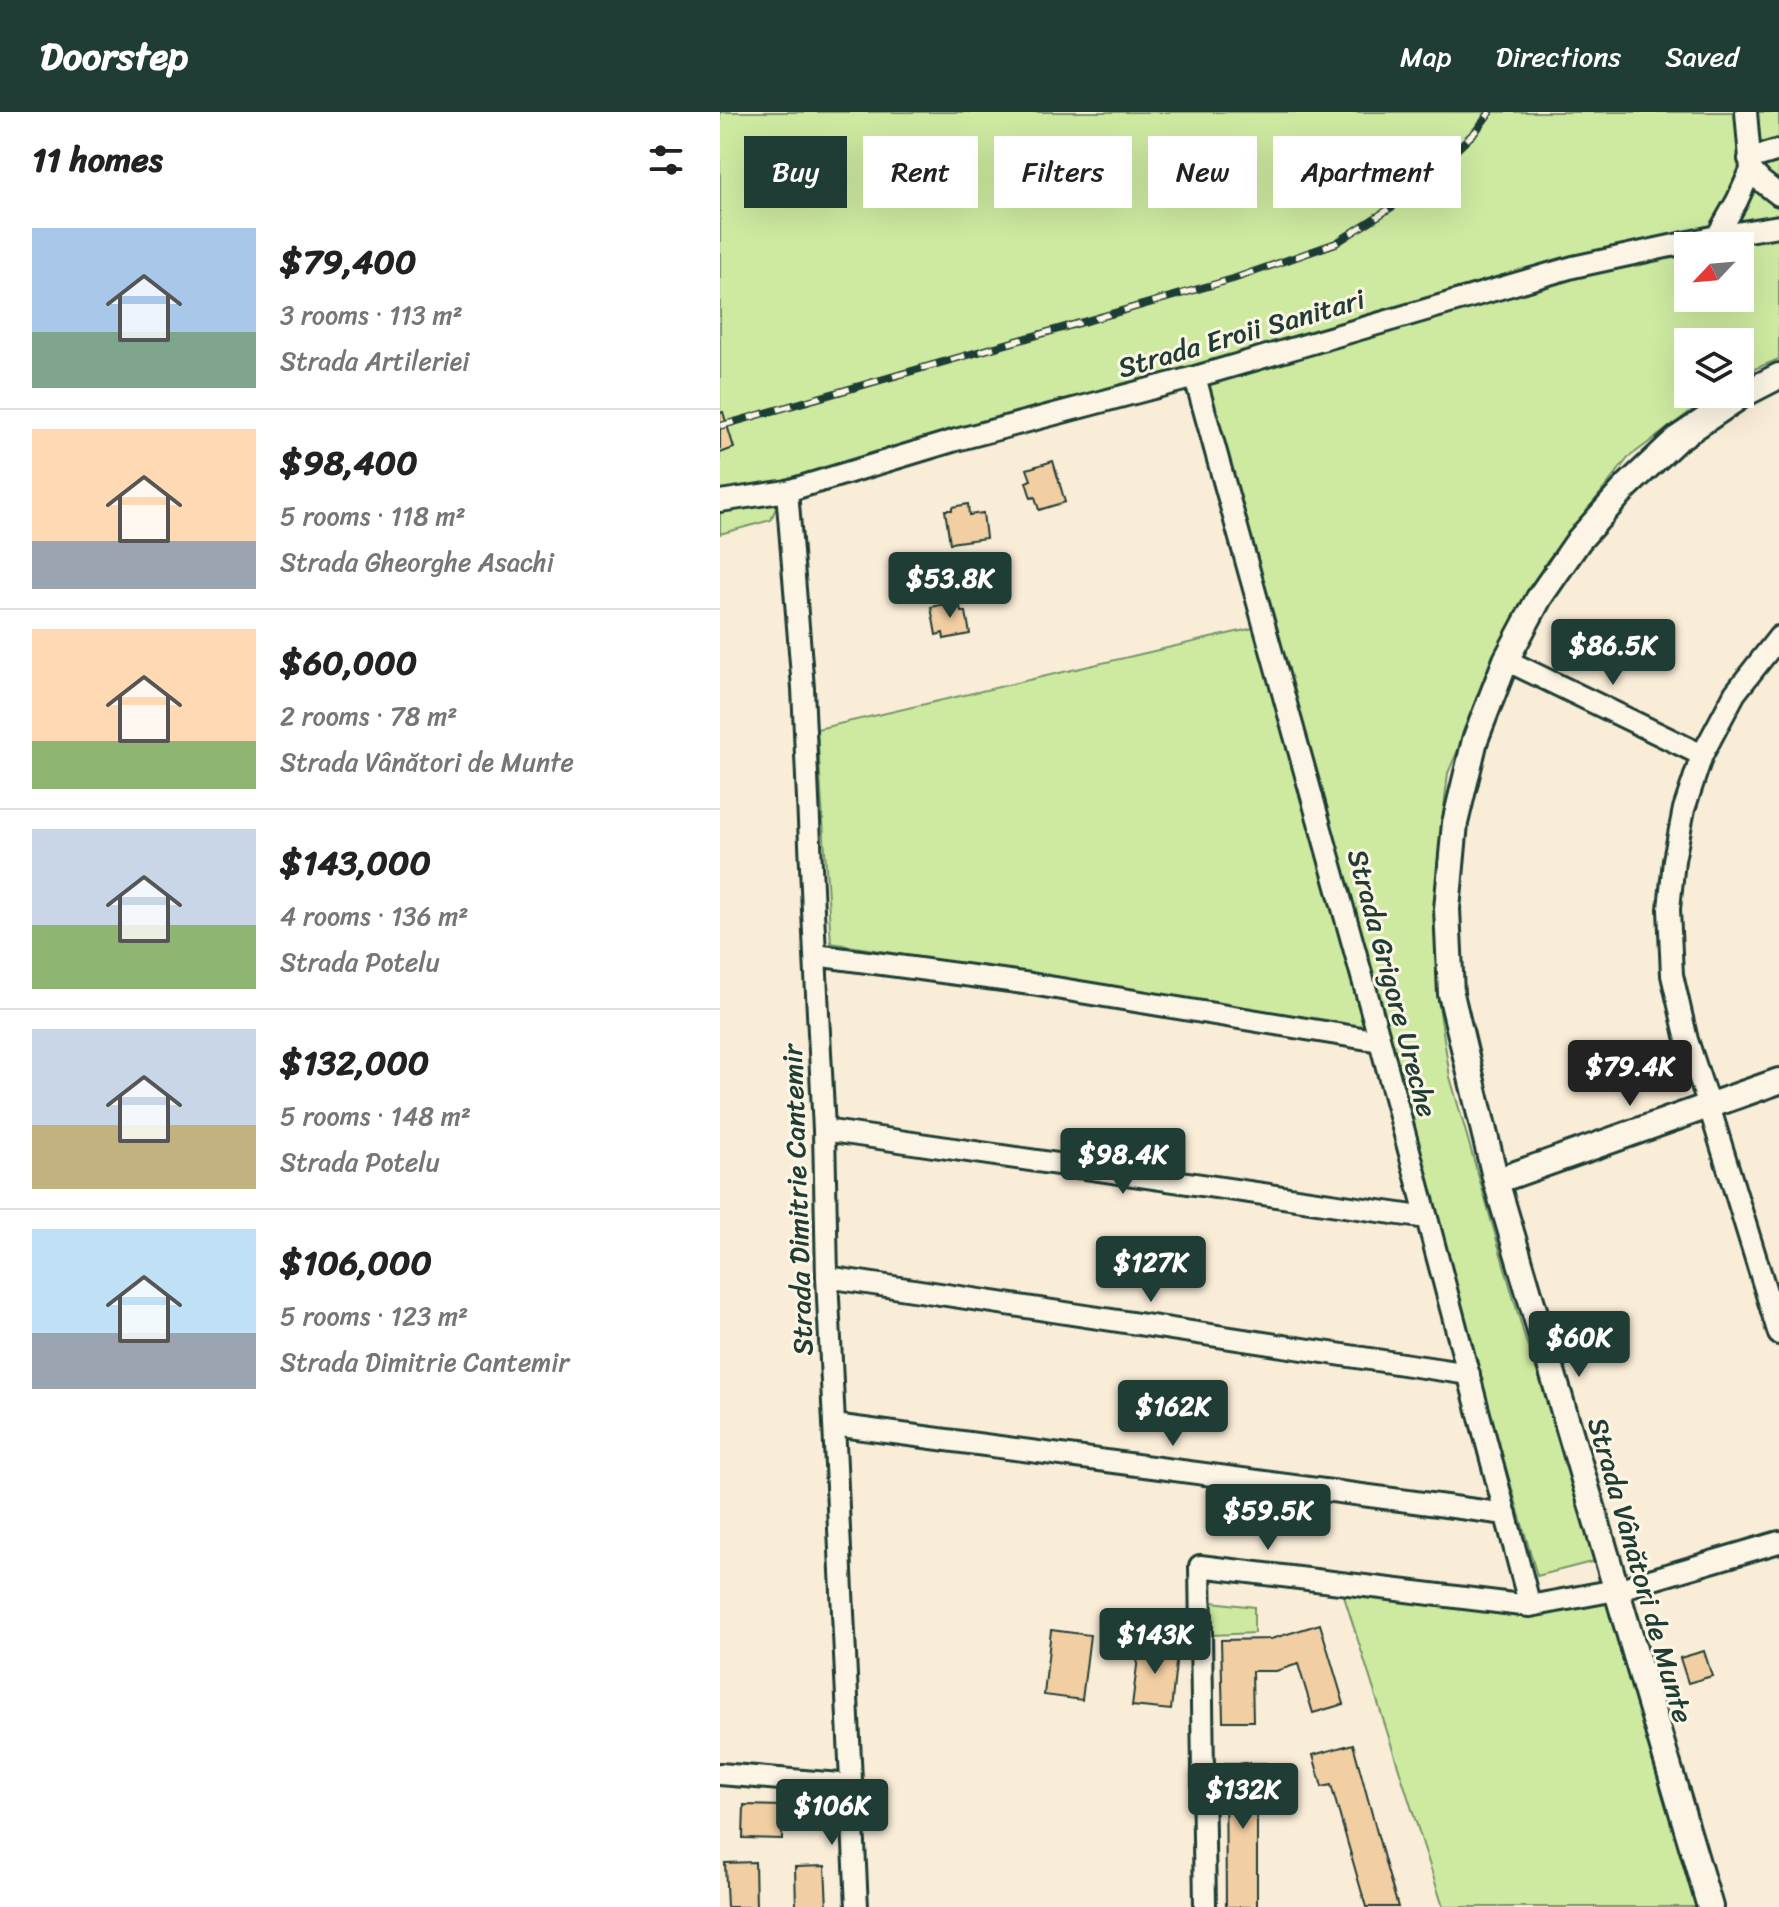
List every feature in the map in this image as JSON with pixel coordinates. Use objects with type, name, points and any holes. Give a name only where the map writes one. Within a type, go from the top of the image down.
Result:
[{"type":"street","points":[[1719,232],[1737,201],[1750,164],[1746,112]]},
{"type":"street","points":[[1750,164],[1779,150]]},
{"type":"street","points":[[1750,164],[1761,181],[1779,195]]},
{"type":"street","name":"Strada Eroii Sanitari","points":[[1742,232],[1779,226]]},
{"type":"street","name":"Strada Eroii Sanitari","points":[[720,501],[787,491],[956,440],[1195,377],[1573,267],[1674,245]]},
{"type":"street","name":"Strada Vânători de Munte","points":[[1710,1907],[1496,1181],[1451,994],[1447,909],[1455,823],[1475,740],[1506,660],[1539,598],[1579,540],[1626,487],[1677,439],[1742,395],[1779,376]]},
{"type":"street","name":"Strada Grigore Ureche","points":[[1195,377],[1380,1041],[1530,1606]]},
{"type":"street","name":"Strada Dimitrie Cantemir","points":[[787,491],[803,688],[857,1907]]},
{"type":"street","points":[[1779,637],[1735,693],[1702,755],[1684,809],[1669,909],[1672,975],[1687,1040],[1779,1334]]},
{"type":"street","points":[[1506,660],[1702,755]]},
{"type":"street","points":[[815,955],[1031,984],[1380,1041]]},
{"type":"street","points":[[1496,1181],[1779,1081]]},
{"type":"street","points":[[824,1130],[1427,1218]]},
{"type":"street","points":[[827,1277],[1469,1374]]},
{"type":"street","points":[[834,1425],[1506,1514]]},
{"type":"street","points":[[1205,1907],[1200,1566],[1530,1606],[1616,1590],[1779,1542]]},
{"type":"street","points":[[720,1774],[852,1785]]},
{"type":"green space","points":[[720,112],[1779,112],[1779,359],[1754,369],[1754,328],[1674,328],[1674,408],[1695,408],[1629,457],[1546,562],[1499,654],[1448,773],[1437,867],[1437,994],[1450,1077],[1525,1338],[1603,1559],[1537,1576],[1381,1032],[831,943],[817,729],[1271,624],[1194,374],[786,484],[771,520],[720,534]]},
{"type":"green space","points":[[1341,1587],[1537,1614],[1616,1598],[1706,1907],[1443,1907]]},
{"type":"green space","points":[[1212,1602],[1254,1607],[1254,1633],[1213,1635]]},
{"type":"building","points":[[723,412],[734,448],[720,453],[720,413]]},
{"type":"building","points":[[1053,461],[1065,502],[1039,510],[1026,482],[1031,480],[1027,469]]},
{"type":"building","points":[[968,504],[969,515],[983,513],[986,538],[950,543],[945,510]]},
{"type":"building","points":[[959,601],[961,612],[966,612],[970,634],[944,639],[943,633],[936,635],[931,607]]},
{"type":"building","points":[[1320,1624],[1344,1704],[1313,1713],[1298,1664],[1276,1671],[1252,1671],[1253,1721],[1223,1721],[1221,1640],[1271,1639]]},
{"type":"building","points":[[1051,1630],[1090,1635],[1082,1700],[1044,1695]]},
{"type":"building","points":[[1140,1641],[1178,1645],[1171,1710],[1132,1706]]},
{"type":"building","points":[[1704,1651],[1712,1676],[1688,1683],[1680,1658]]},
{"type":"building","points":[[1353,1744],[1398,1907],[1366,1907],[1331,1785],[1322,1787],[1313,1755]]},
{"type":"building","points":[[1225,1763],[1266,1763],[1266,1797],[1257,1796],[1257,1907],[1226,1907]]},
{"type":"building","points":[[744,1805],[783,1806],[782,1839],[743,1838]]},
{"type":"building","points":[[755,1862],[756,1907],[727,1907],[725,1863]]},
{"type":"building","points":[[825,1866],[827,1907],[796,1907],[795,1867]]},
{"type":"railway","points":[[720,426],[1233,279],[1336,243],[1406,198],[1476,131],[1490,112]]}]
